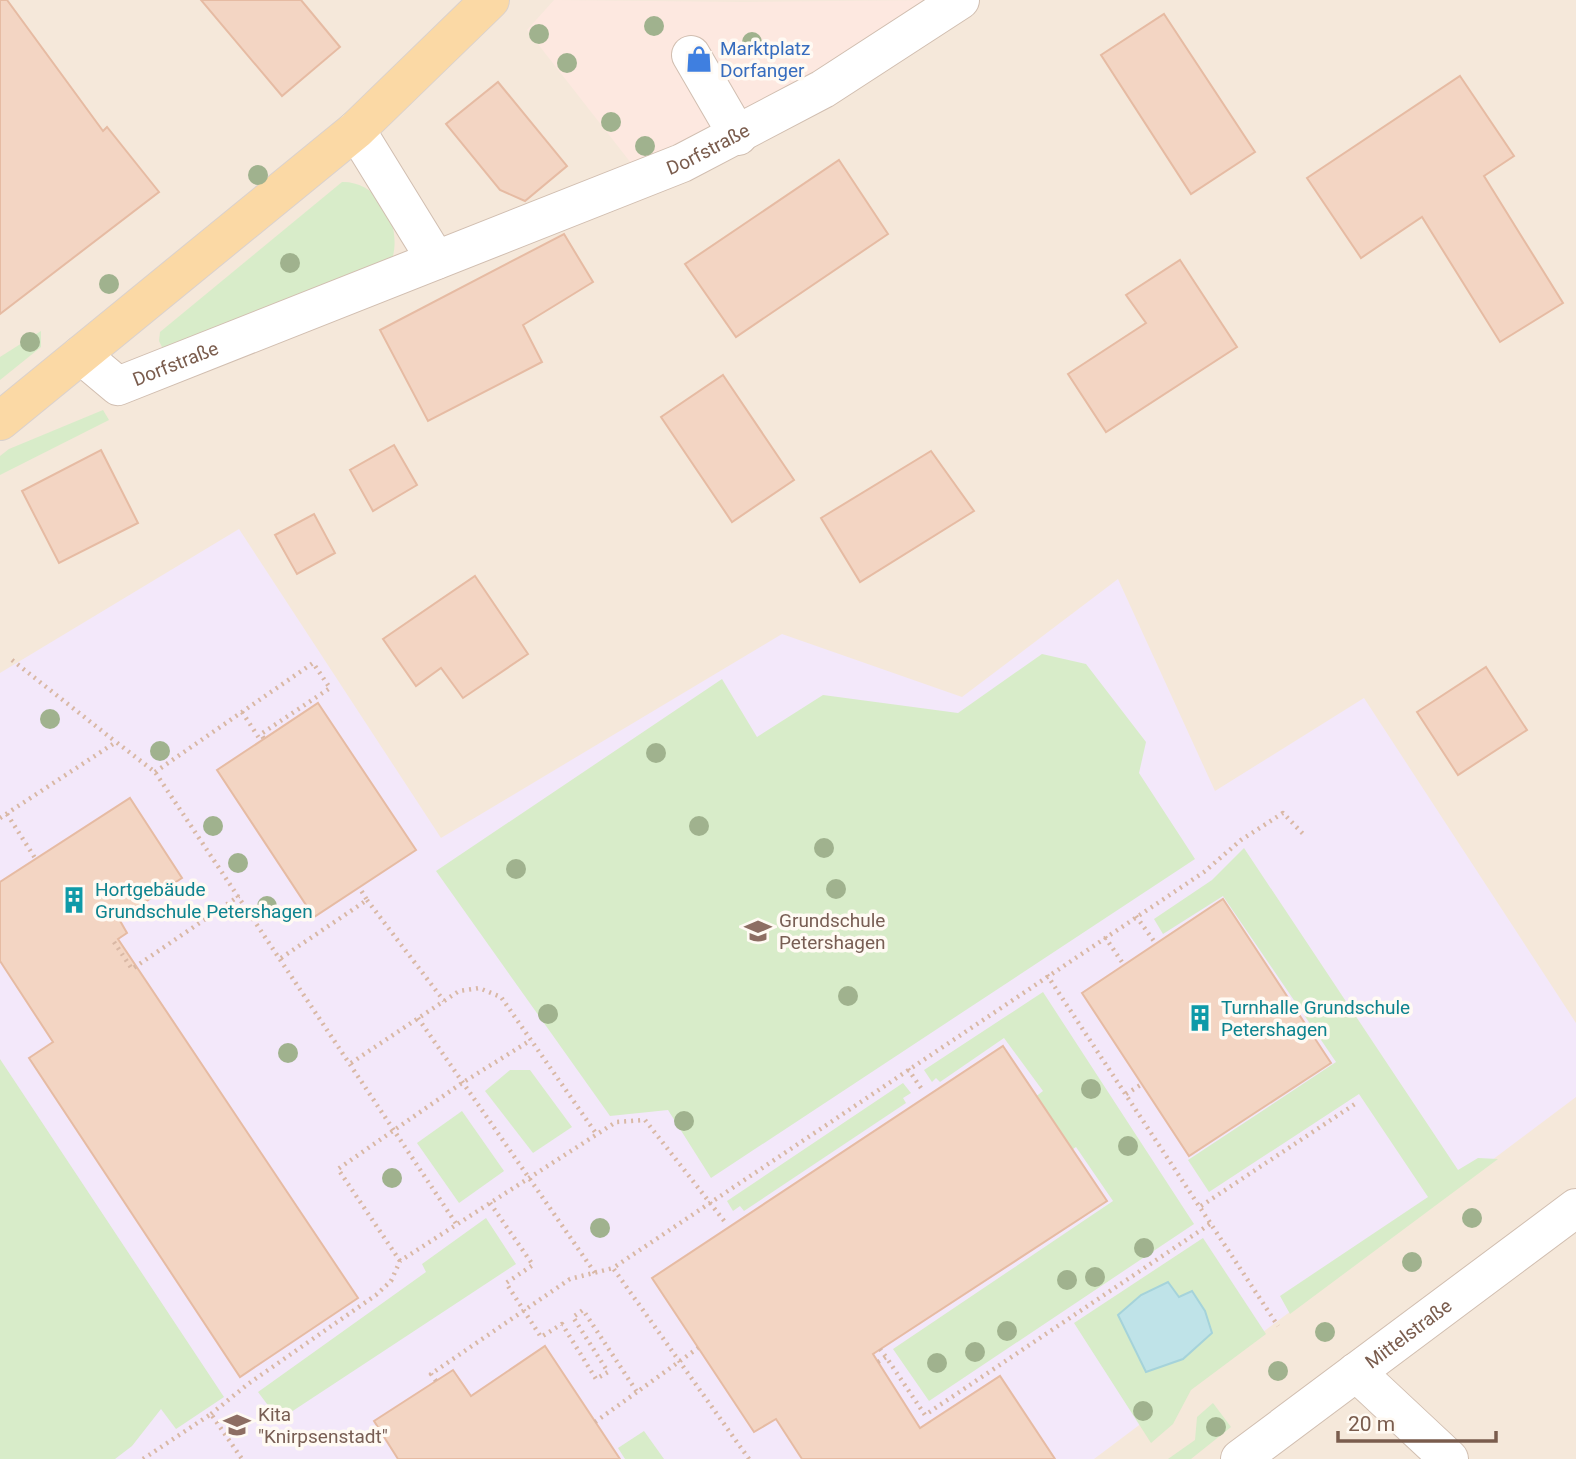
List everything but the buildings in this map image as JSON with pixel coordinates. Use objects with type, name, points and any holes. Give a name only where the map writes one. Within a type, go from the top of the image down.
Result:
[{"type":"main road","points":[[0,421],[356,130],[490,0]]},
{"type":"street","name":"Dorfstraße","points":[[81,355],[118,386],[649,176],[737,136],[823,89],[960,0]]},
{"type":"street","points":[[691,55],[737,136]]},
{"type":"street","points":[[356,130],[436,260]]},
{"type":"street","name":"Mittelstraße","points":[[1240,1459],[1576,1208]]},
{"type":"street","points":[[1356,1371],[1417,1433],[1449,1459]]},
{"type":"path","points":[[12,660],[155,772],[396,1129],[457,1225]]},
{"type":"path","points":[[155,772],[313,663],[330,688],[261,734],[262,740],[242,712]]},
{"type":"path","points":[[0,818],[116,742]]},
{"type":"path","points":[[436,1381],[431,1374],[570,1279],[613,1268],[1047,975],[1205,872],[1241,840],[1283,813],[1306,837]]},
{"type":"path","points":[[7,814],[35,858]]},
{"type":"path","points":[[359,887],[444,1001]]},
{"type":"path","points":[[114,942],[132,969],[239,897]]},
{"type":"path","points":[[281,958],[367,900]]},
{"type":"path","points":[[1136,916],[1156,944]]},
{"type":"path","points":[[1105,937],[1124,965]]},
{"type":"path","points":[[1047,975],[1213,1222],[1278,1326]]},
{"type":"path","points":[[351,1063],[459,991],[479,988],[501,997],[595,1132]]},
{"type":"path","points":[[418,1018],[594,1273]]},
{"type":"path","points":[[400,1261],[338,1169],[461,1083],[531,1040]]},
{"type":"path","points":[[908,1069],[923,1091]]},
{"type":"path","points":[[1126,1094],[1142,1084]]},
{"type":"path","points":[[1201,1206],[1358,1102]]},
{"type":"path","points":[[144,1459],[376,1296],[391,1281],[400,1261],[595,1132],[616,1122],[645,1120],[725,1222]]},
{"type":"path","points":[[490,1203],[533,1265],[506,1283],[541,1337],[562,1324],[596,1379],[608,1372],[573,1317],[583,1310],[637,1392]]},
{"type":"path","points":[[880,1349],[925,1415],[1213,1222]]},
{"type":"path","points":[[613,1268],[749,1459]]},
{"type":"path","points":[[595,1422],[698,1348]]},
{"type":"path","points":[[878,1362],[886,1357]]},
{"type":"path","points":[[211,1414],[242,1459]]},
{"type":"shaded area","points":[[0,0],[1576,0],[1576,1459],[0,1459]]},
{"type":"shaded area","name":"Marktplatz Dorfanger","points":[[554,0],[934,0],[712,135],[631,163],[527,30]]},
{"type":"shaded area","name":"Grundschule Petershagen","points":[[239,529],[441,838],[782,634],[962,697],[1118,579],[1215,791],[1364,698],[1576,1023],[1576,1097],[1094,1459],[0,1459],[0,673]]},
{"type":"green space","points":[[342,182],[366,188],[384,206],[393,230],[393,256],[384,263],[168,349],[162,347],[159,341],[160,332]]},
{"type":"green space","points":[[41,331],[41,347],[0,380],[0,357]]},
{"type":"green space","points":[[103,410],[109,420],[0,475],[0,456],[9,449]]},
{"type":"green space","points":[[1042,654],[1086,664],[1146,742],[1139,773],[1195,859],[711,1178],[668,1110],[610,1116],[436,871],[722,679],[757,737],[823,695],[958,713]]},
{"type":"green space","points":[[1244,848],[1458,1170],[1478,1158],[1498,1159],[1290,1314],[1280,1296],[1428,1197],[1359,1094],[1209,1192],[1188,1160],[1336,1062],[1223,896],[1163,934],[1154,919],[1212,880]]},
{"type":"green space","points":[[1043,992],[1194,1224],[929,1401],[893,1349],[1113,1201],[1076,1147],[1057,1160],[1021,1108],[1043,1091],[1004,1038],[940,1082],[936,1078],[932,1082],[924,1070]]},
{"type":"green space","points":[[0,1059],[224,1397],[176,1429],[161,1409],[132,1446],[115,1459],[0,1459]]},
{"type":"green space","points":[[510,1070],[530,1070],[572,1127],[533,1153],[485,1091]]},
{"type":"green space","points":[[903,1083],[911,1093],[903,1098],[906,1103],[744,1211],[740,1206],[733,1211],[727,1201]]},
{"type":"green space","points":[[462,1111],[504,1171],[459,1203],[417,1143]]},
{"type":"green space","points":[[486,1218],[516,1264],[279,1420],[258,1392],[426,1272],[422,1264]]},
{"type":"green space","points":[[1203,1238],[1266,1334],[1191,1390],[1173,1424],[1151,1443],[1074,1323]]},
{"type":"green space","points":[[1213,1403],[1231,1427],[1191,1459],[1168,1459],[1195,1440],[1197,1417]]},
{"type":"green space","points":[[644,1431],[664,1459],[625,1459],[618,1448]]},
{"type":"water","points":[[1168,1282],[1179,1297],[1192,1291],[1205,1311],[1212,1333],[1183,1359],[1146,1372],[1118,1315],[1141,1295]]},
{"type":"place","name":"Marktplatz Dorfanger","points":[[699,59]]},
{"type":"place","name":"Hortgebäude Grundschule Petershagen","points":[[74,900]]},
{"type":"place","name":"Grundschule Petershagen","points":[[758,931]]},
{"type":"place","name":"Turnhalle Grundschule Petershagen","points":[[1200,1018]]},
{"type":"place","name":"Kita \"Knirpsenstadt\"","points":[[237,1425]]}]
